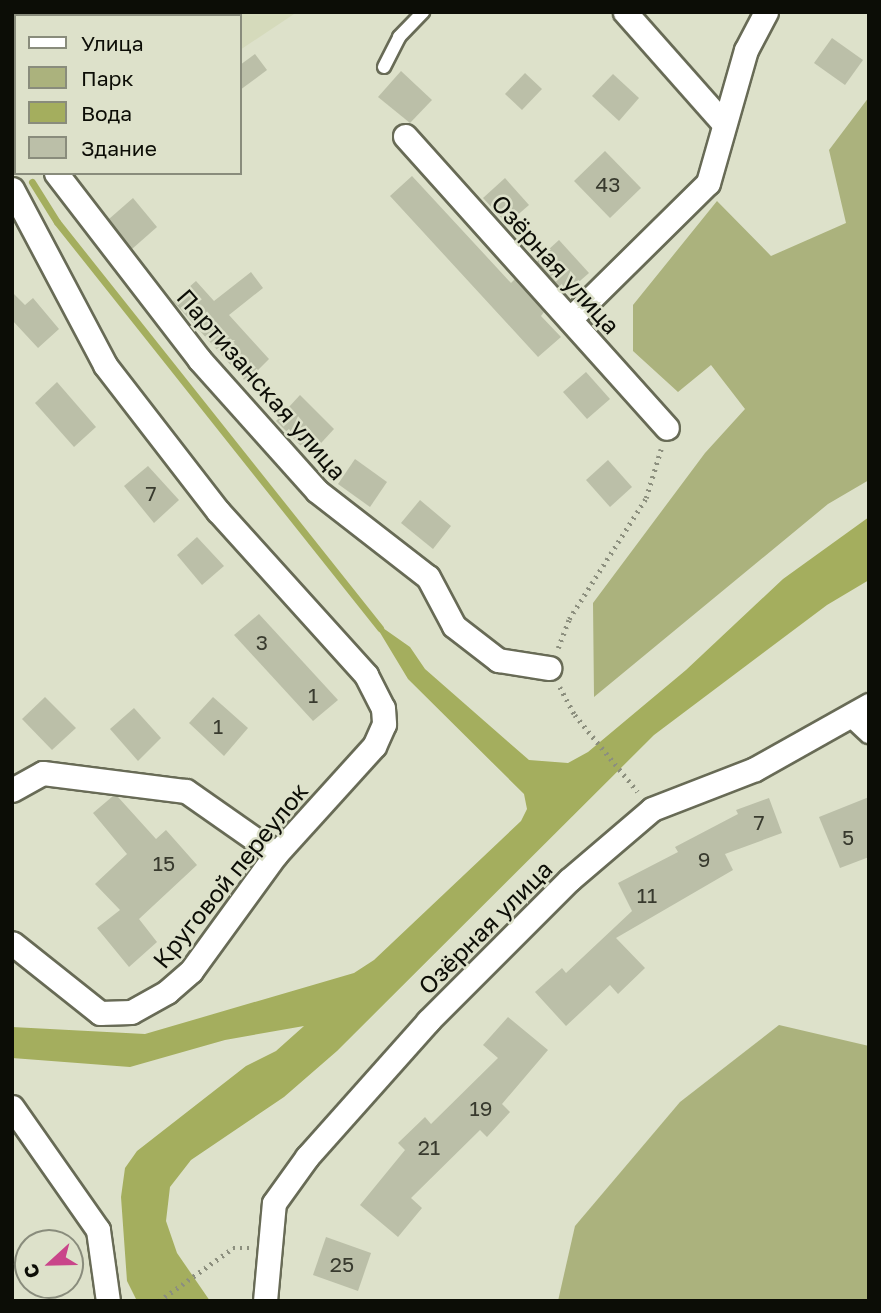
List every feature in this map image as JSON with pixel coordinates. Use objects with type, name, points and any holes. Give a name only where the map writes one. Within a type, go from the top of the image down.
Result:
[{"type":"street","points":[[625,12],[724,124]]},
{"type":"street","points":[[571,318],[708,183],[746,50],[766,12]]},
{"type":"street","name":"Озёрная улица","points":[[405,136],[667,428]]},
{"type":"street","name":"Партизанская улица","points":[[59,175],[199,359],[317,491],[428,577],[454,626],[498,660],[549,668]]},
{"type":"street","name":"Круговой переулок","points":[[12,189],[105,365],[218,511],[366,675],[383,708],[384,724],[374,746],[276,854],[191,971],[167,992],[131,1012],[100,1013],[12,943]]},
{"type":"street","name":"Озёрная улица","points":[[265,1301],[274,1203],[307,1157],[428,1021],[608,842],[652,809],[755,769],[863,717]]},
{"type":"street","points":[[12,790],[43,773],[186,791],[276,854]]},
{"type":"street","points":[[12,1107],[98,1230],[108,1301]]},
{"type":"lane","points":[[384,67],[399,37],[423,12]]},
{"type":"path","points":[[627,776],[575,715],[549,668],[569,620],[646,498],[667,428]]},
{"type":"path","points":[[159,1301],[233,1248],[269,1249]]},
{"type":"shaded area","points":[[12,12],[297,12],[242,49],[242,14],[14,14],[14,38]]},
{"type":"green space","points":[[12,12],[113,12],[14,14],[14,24]]},
{"type":"green space","points":[[869,97],[869,480],[828,504],[594,697],[593,603],[705,453],[745,409],[711,365],[678,392],[633,351],[633,305],[717,201],[771,256],[846,223],[829,150]]},
{"type":"green space","points":[[779,1025],[869,1046],[869,1301],[558,1301],[575,1226],[680,1102]]},
{"type":"water","points":[[869,517],[869,580],[827,605],[654,735],[337,1051],[284,1097],[191,1160],[170,1187],[166,1221],[177,1253],[210,1301],[137,1301],[127,1281],[121,1197],[125,1168],[137,1151],[246,1066],[276,1051],[304,1026],[225,1040],[130,1067],[12,1058],[12,1027],[145,1034],[354,973],[374,960],[521,821],[527,809],[524,794],[408,679],[373,621],[410,647],[425,669],[529,760],[568,763],[588,752],[686,670],[783,579]]},
{"type":"building","points":[[832,38],[863,60],[845,85],[814,63]]},
{"type":"building","points":[[255,54],[267,70],[242,89],[242,64]]},
{"type":"building","points":[[401,71],[432,100],[410,123],[378,97]]},
{"type":"building","points":[[525,73],[542,89],[522,110],[505,94]]},
{"type":"building","points":[[613,74],[639,98],[619,121],[592,96]]},
{"type":"building","points":[[605,151],[641,188],[610,218],[574,181]]},
{"type":"building","points":[[412,176],[511,283],[515,279],[544,312],[541,316],[561,337],[538,357],[390,196]]},
{"type":"building","points":[[505,178],[529,205],[507,224],[483,198]]},
{"type":"building","points":[[133,198],[157,227],[132,249],[109,219]]},
{"type":"building","points":[[559,240],[589,273],[565,294],[536,261]]},
{"type":"building","points":[[251,272],[263,288],[229,315],[269,359],[246,382],[173,301],[196,281],[214,301]]},
{"type":"building","points":[[12,292],[25,305],[33,298],[59,329],[38,348],[12,320]]},
{"type":"building","points":[[586,372],[610,399],[587,419],[563,392]]},
{"type":"building","points":[[57,382],[96,427],[74,447],[35,403]]},
{"type":"building","points":[[300,395],[334,429],[310,455],[276,421]]},
{"type":"building","points":[[355,459],[387,482],[370,507],[338,484]]},
{"type":"building","points":[[608,460],[632,487],[610,507],[586,480]]},
{"type":"building","points":[[148,466],[179,500],[154,523],[124,486]]},
{"type":"building","points":[[420,500],[451,526],[433,549],[401,523]]},
{"type":"building","points":[[197,537],[224,566],[202,585],[177,555]]},
{"type":"building","points":[[259,614],[338,700],[313,721],[234,635]]},
{"type":"building","points":[[45,697],[76,728],[52,750],[22,719]]},
{"type":"building","points":[[213,697],[248,728],[224,756],[189,723]]},
{"type":"building","points":[[134,708],[161,738],[138,761],[110,729]]},
{"type":"building","points":[[113,796],[118,797],[156,839],[166,830],[197,865],[139,919],[157,942],[129,967],[97,928],[120,910],[95,884],[127,854],[93,813]]},
{"type":"building","points":[[869,797],[869,857],[840,868],[819,817]]},
{"type":"building","points":[[769,798],[782,833],[725,854],[733,870],[616,938],[645,968],[618,994],[610,985],[566,1026],[535,992],[562,968],[566,973],[632,911],[618,883],[678,852],[675,847],[738,814],[736,810]]},
{"type":"building","points":[[508,1017],[548,1050],[502,1104],[510,1112],[487,1137],[480,1130],[411,1198],[422,1208],[398,1237],[360,1205],[405,1150],[398,1143],[425,1117],[431,1124],[498,1058],[483,1045]]},
{"type":"building","points":[[326,1237],[371,1253],[358,1291],[313,1275]]},
{"type":"waterway","points":[[32,182],[57,222],[380,628]]}]
